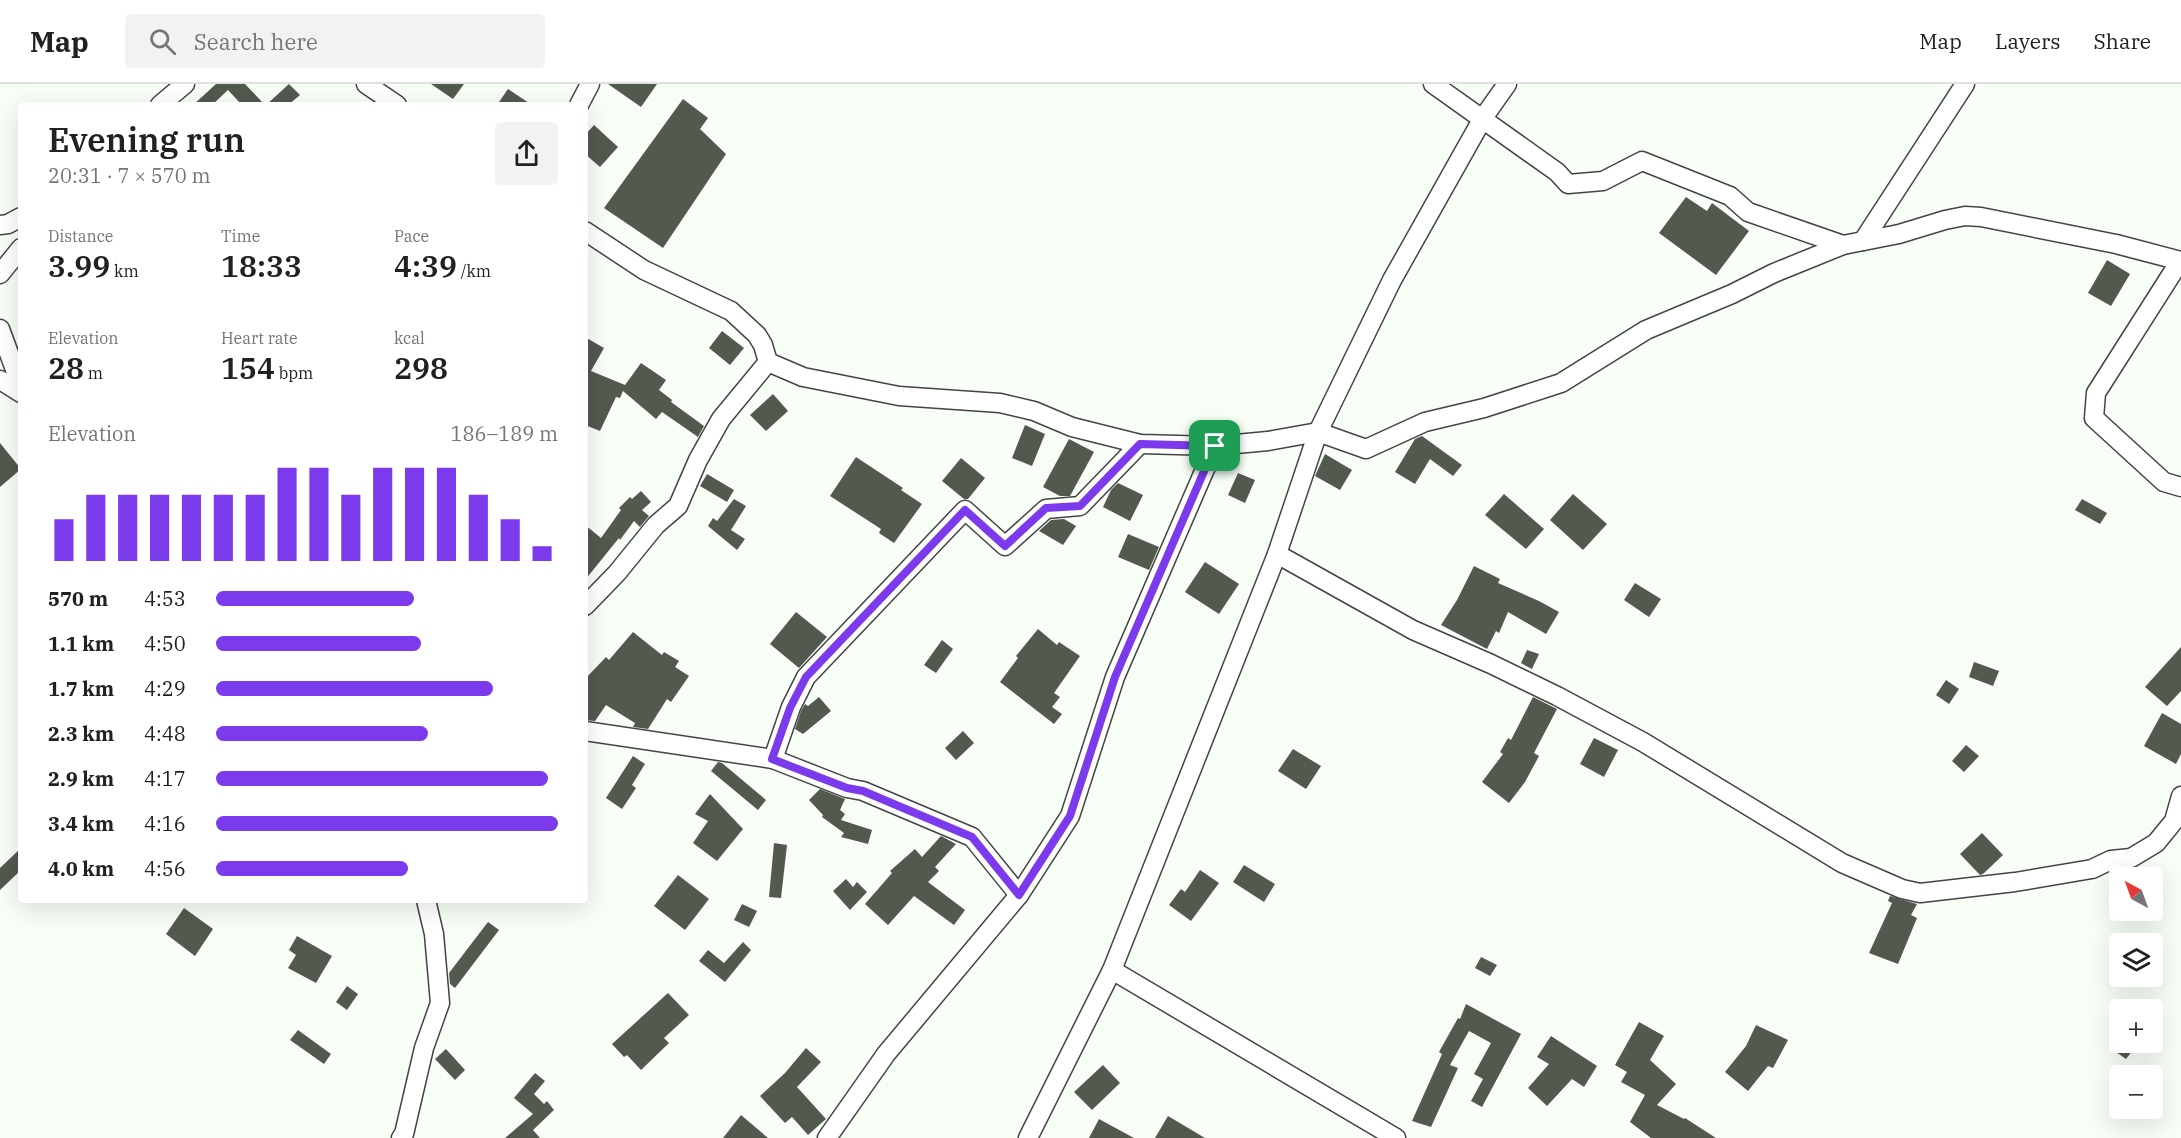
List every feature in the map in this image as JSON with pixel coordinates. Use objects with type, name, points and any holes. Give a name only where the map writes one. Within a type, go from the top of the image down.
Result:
[{"type":"street","points":[[164,102],[185,84]]},
{"type":"street","points":[[366,84],[393,102]]},
{"type":"street","points":[[581,102],[590,84]]},
{"type":"street","points":[[1433,84],[1557,172],[1568,184],[1603,181],[1642,161],[1730,196],[1748,212],[1843,245]]},
{"type":"street","points":[[1028,1138],[1112,970],[1277,554],[1318,432],[1392,280],[1483,118],[1507,84]]},
{"type":"street","points":[[1863,241],[1965,84]]},
{"type":"street","points":[[768,362],[803,377],[889,394],[1000,403],[1034,411],[1072,427],[1140,444],[1215,446],[1268,441],[1318,432],[1366,449],[1425,422],[1484,408],[1561,383],[1646,330],[1843,245],[1899,234],[1945,220],[1973,216],[2116,244],[2181,261],[2096,393],[2094,418],[2164,482],[2181,487]]},
{"type":"street","points":[[0,225],[18,219]]},
{"type":"street","points":[[588,233],[644,270],[731,311],[757,334],[768,362]]},
{"type":"street","points":[[0,274],[18,252]]},
{"type":"street","points":[[0,329],[18,378]]},
{"type":"street","points":[[588,603],[617,573],[656,525],[678,506],[698,460],[721,420],[768,362]]},
{"type":"street","points":[[0,380],[18,391]]},
{"type":"street","points":[[772,759],[790,708],[806,677],[965,510],[1005,546],[1046,508],[1080,506],[1140,444]]},
{"type":"street","points":[[827,1138],[886,1054],[1019,895],[1070,816],[1115,677],[1215,446]]},
{"type":"street","points":[[1277,554],[1413,630],[1538,687],[1643,742],[1842,863],[1902,889],[1920,893],[2015,882],[2092,869],[2111,860],[2131,858],[2156,843],[2174,821],[2181,796]]},
{"type":"street","points":[[588,731],[772,759],[847,788],[863,791],[972,837],[1019,895]]},
{"type":"street","points":[[401,1138],[404,1134],[424,1048],[440,1003],[434,934],[427,903]]},
{"type":"street","points":[[1112,970],[1396,1138]]},
{"type":"building","points":[[216,84],[245,84],[262,102],[239,102],[228,90],[215,102],[196,102]]},
{"type":"building","points":[[289,84],[300,95],[292,102],[269,102]]},
{"type":"building","points":[[431,84],[464,84],[453,99]]},
{"type":"building","points":[[608,84],[657,84],[641,107]]},
{"type":"building","points":[[508,89],[528,102],[499,102]]},
{"type":"building","points":[[683,99],[708,118],[700,129],[726,154],[663,248],[604,208]]},
{"type":"building","points":[[594,125],[618,147],[600,167],[588,157],[588,132]]},
{"type":"building","points":[[1686,197],[1707,211],[1712,203],[1749,231],[1716,275],[1659,233]]},
{"type":"building","points":[[2107,260],[2130,274],[2111,306],[2088,293]]},
{"type":"building","points":[[722,331],[744,348],[730,365],[709,348]]},
{"type":"building","points":[[588,339],[604,348],[591,371],[625,385],[641,363],[666,380],[659,390],[672,400],[671,402],[704,426],[698,437],[662,412],[656,419],[623,391],[620,398],[616,397],[600,431],[588,426]]},
{"type":"building","points":[[773,394],[788,411],[766,431],[750,415]]},
{"type":"building","points":[[1025,425],[1045,434],[1032,466],[1012,458]]},
{"type":"building","points":[[1422,436],[1462,465],[1453,476],[1430,459],[1415,484],[1395,472],[1415,439]]},
{"type":"building","points":[[1069,439],[1094,452],[1070,496],[1060,496],[1043,487]]},
{"type":"building","points":[[0,443],[18,465],[18,472],[0,487]]},
{"type":"building","points":[[1325,454],[1352,470],[1340,490],[1315,476]]},
{"type":"building","points":[[856,457],[903,488],[901,490],[922,504],[894,543],[879,533],[881,529],[830,496]]},
{"type":"building","points":[[961,458],[985,478],[968,499],[964,499],[942,481]]},
{"type":"building","points":[[1238,473],[1255,480],[1245,503],[1228,495]]},
{"type":"building","points":[[707,474],[734,490],[727,502],[700,486]]},
{"type":"building","points":[[1118,483],[1143,495],[1130,521],[1103,507],[1111,490]]},
{"type":"building","points":[[641,491],[651,502],[642,510],[649,516],[640,527],[634,521],[588,576],[588,527],[601,538],[621,510],[619,508],[630,497],[632,499]]},
{"type":"building","points":[[1504,494],[1544,529],[1526,549],[1485,515]]},
{"type":"building","points":[[1573,494],[1607,524],[1583,550],[1550,520]]},
{"type":"building","points":[[734,499],[746,506],[731,530],[745,539],[737,550],[708,526],[713,518],[717,521]]},
{"type":"building","points":[[2082,499],[2107,513],[2100,524],[2075,510]]},
{"type":"building","points":[[1064,519],[1076,526],[1063,545],[1039,531],[1051,520]]},
{"type":"building","points":[[1128,534],[1159,547],[1149,570],[1118,557]]},
{"type":"building","points":[[1205,562],[1239,584],[1219,614],[1185,592]]},
{"type":"building","points":[[1474,566],[1500,579],[1498,583],[1559,612],[1546,634],[1508,612],[1499,633],[1496,631],[1487,649],[1441,625]]},
{"type":"building","points":[[1635,583],[1661,599],[1649,617],[1624,600]]},
{"type":"building","points":[[796,612],[827,637],[799,668],[770,644]]},
{"type":"building","points":[[1038,629],[1057,645],[1059,642],[1080,656],[1054,693],[1060,697],[1052,707],[1062,714],[1054,724],[1000,682],[1018,658],[1016,656]]},
{"type":"building","points":[[633,632],[662,655],[664,652],[679,661],[675,667],[689,676],[671,702],[667,699],[648,729],[633,727],[635,723],[606,705],[595,721],[588,720],[588,676],[606,657],[609,660]]},
{"type":"building","points":[[942,640],[953,649],[936,673],[924,665]]},
{"type":"building","points":[[2181,647],[2181,691],[2167,706],[2145,687]]},
{"type":"building","points":[[1527,650],[1539,654],[1532,669],[1521,663]]},
{"type":"building","points":[[1974,662],[1999,671],[1993,686],[1969,677]]},
{"type":"building","points":[[1946,680],[1959,689],[1949,704],[1936,695]]},
{"type":"building","points":[[819,697],[831,711],[803,734],[795,729],[801,711],[805,704],[808,706]]},
{"type":"building","points":[[1533,697],[1557,709],[1534,753],[1539,756],[1525,782],[1509,803],[1482,782],[1503,754],[1500,752],[1508,738],[1511,740]]},
{"type":"building","points":[[2162,713],[2181,724],[2181,754],[2176,764],[2144,746]]},
{"type":"building","points":[[963,731],[974,743],[956,760],[945,748]]},
{"type":"building","points":[[1594,738],[1618,750],[1604,777],[1580,764]]},
{"type":"building","points":[[1966,745],[1979,756],[1964,772],[1952,761]]},
{"type":"building","points":[[1293,749],[1321,766],[1306,789],[1278,771]]},
{"type":"building","points":[[633,756],[645,764],[632,785],[636,788],[622,809],[606,798]]},
{"type":"building","points":[[718,762],[766,800],[758,810],[711,771]]},
{"type":"building","points":[[820,789],[845,799],[840,810],[845,814],[841,820],[872,830],[868,844],[841,837],[844,833],[822,817],[823,815],[809,800]]},
{"type":"building","points":[[710,794],[743,829],[717,861],[693,843],[708,821],[695,814]]},
{"type":"building","points":[[1982,833],[2003,855],[1980,875],[1960,854]]},
{"type":"building","points":[[941,836],[956,844],[935,867],[939,871],[928,882],[965,910],[954,925],[914,896],[888,925],[865,904],[892,873],[890,871],[915,849],[922,857]]},
{"type":"building","points":[[774,843],[787,845],[781,898],[769,897]]},
{"type":"building","points":[[18,851],[18,873],[0,890],[0,868]]},
{"type":"building","points":[[1244,865],[1275,884],[1264,902],[1233,882]]},
{"type":"building","points":[[1200,870],[1219,883],[1191,921],[1169,905],[1181,889],[1185,892]]},
{"type":"building","points":[[678,875],[709,899],[685,930],[654,906]]},
{"type":"building","points":[[846,879],[853,887],[857,882],[867,892],[850,910],[833,891]]},
{"type":"building","points":[[1890,896],[1917,904],[1911,915],[1917,918],[1898,964],[1869,953],[1892,903],[1888,901]]},
{"type":"building","points":[[742,904],[757,911],[749,927],[734,920]]},
{"type":"building","points":[[184,908],[213,929],[195,956],[166,934]]},
{"type":"building","points":[[488,922],[499,930],[455,988],[450,984],[449,973]]},
{"type":"building","points":[[297,936],[332,956],[316,983],[288,968],[296,955],[289,950]]},
{"type":"building","points":[[743,942],[751,950],[725,982],[699,961],[708,950],[724,963]]},
{"type":"building","points":[[1481,957],[1497,965],[1490,976],[1475,968]]},
{"type":"building","points":[[347,986],[358,994],[347,1010],[336,1002]]},
{"type":"building","points":[[668,993],[689,1015],[664,1038],[669,1043],[641,1070],[627,1055],[624,1057],[612,1044]]},
{"type":"building","points":[[1466,1004],[1521,1034],[1482,1107],[1471,1101],[1483,1079],[1474,1074],[1491,1043],[1469,1031],[1450,1065],[1458,1068],[1431,1127],[1412,1121],[1442,1054],[1439,1052],[1458,1018],[1460,1019]]},
{"type":"building","points":[[1639,1022],[1664,1036],[1650,1060],[1676,1084],[1657,1105],[1685,1118],[1716,1138],[1651,1138],[1630,1122],[1645,1095],[1621,1082],[1627,1072],[1615,1065]]},
{"type":"building","points":[[1756,1025],[1788,1040],[1773,1068],[1768,1066],[1748,1091],[1725,1072],[1746,1046]]},
{"type":"building","points":[[298,1030],[331,1054],[324,1064],[290,1040]]},
{"type":"building","points":[[1551,1036],[1597,1066],[1584,1087],[1572,1079],[1547,1106],[1528,1088],[1549,1064],[1537,1057]]},
{"type":"building","points":[[806,1048],[821,1062],[797,1087],[826,1119],[808,1135],[792,1117],[785,1123],[760,1096],[785,1073]]},
{"type":"building","points":[[446,1049],[465,1070],[455,1080],[435,1059]]},
{"type":"building","points":[[2117,1053],[2131,1053],[2126,1059]]},
{"type":"building","points":[[1103,1065],[1120,1083],[1092,1110],[1074,1092]]},
{"type":"building","points":[[535,1073],[545,1081],[534,1094],[544,1104],[547,1101],[554,1110],[533,1130],[540,1138],[505,1138],[533,1114],[514,1098]]},
{"type":"building","points":[[741,1115],[768,1138],[723,1138]]},
{"type":"building","points":[[1168,1116],[1205,1138],[1155,1138]]},
{"type":"building","points":[[1099,1119],[1134,1138],[1089,1138]]},
{"type":"route","points":[[1140,444],[1215,446],[1115,677],[1070,816],[1019,895],[972,837],[863,791],[847,788],[772,759],[790,708],[806,677],[965,510],[1005,546],[1046,508],[1080,506],[1140,444]]}]
